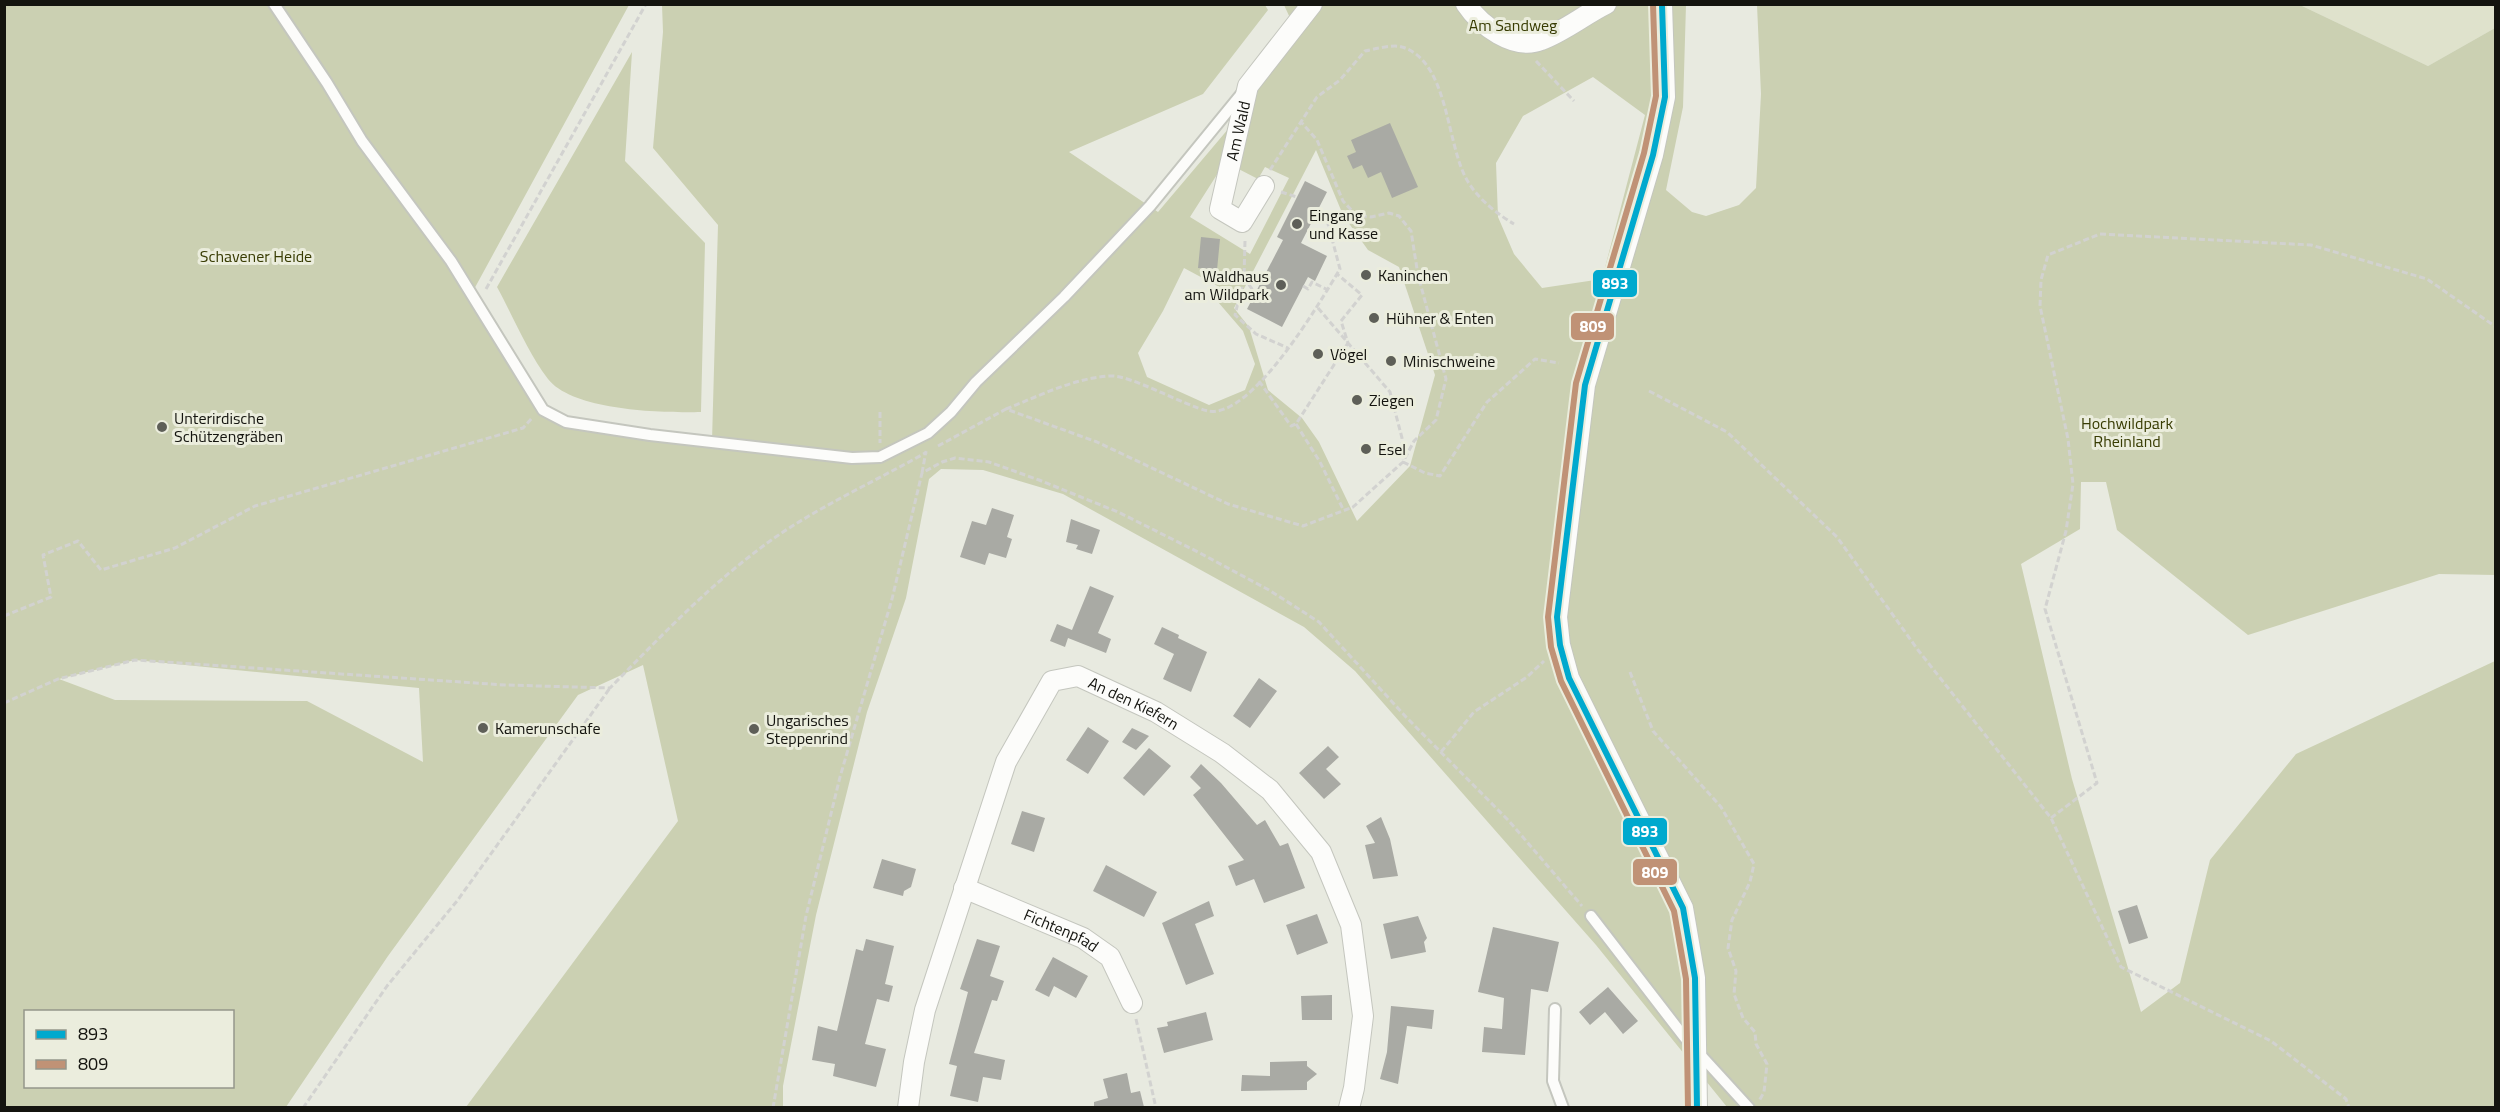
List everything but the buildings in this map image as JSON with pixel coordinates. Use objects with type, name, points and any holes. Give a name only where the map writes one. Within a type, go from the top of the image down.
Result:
[{"type":"street","name":"Am Wald","points":[[1242,222],[1220,209],[1248,87],[1312,4]]},
{"type":"street","points":[[1466,4],[1481,22],[1497,33],[1521,41],[1539,42],[1606,4]]},
{"type":"street","points":[[1662,4],[1665,97],[1653,155],[1585,385],[1557,617],[1560,645],[1569,678],[1683,908],[1695,978],[1698,1053],[1697,1107]]},
{"type":"street","points":[[1242,222],[1264,186]]},
{"type":"street","name":"An den Kiefern","points":[[909,1107],[914,1062],[926,1010],[1006,762],[1052,681],[1078,676],[1156,712],[1222,753],[1270,790],[1320,852],[1351,926],[1363,1016],[1354,1088],[1349,1107]]},
{"type":"street","name":"Fichtenpfad","points":[[964,888],[1083,938],[1110,957],[1132,1003]]},
{"type":"lane","points":[[274,4],[327,82],[362,141],[451,261],[543,411],[566,422],[650,435],[852,458],[880,457],[928,433],[951,412],[976,382],[1129,228],[1248,87]]},
{"type":"lane","points":[[1591,916],[1698,1053],[1749,1107]]},
{"type":"lane","points":[[1555,1009],[1553,1081],[1563,1107]]},
{"type":"path","points":[[479,304],[494,270],[646,4]]},
{"type":"path","points":[[1521,41],[1525,50],[1574,101]]},
{"type":"path","points":[[1264,186],[1273,164],[1317,97],[1340,80],[1365,51],[1401,46],[1423,59],[1439,91],[1467,180],[1497,214],[1514,224]]},
{"type":"path","points":[[1006,409],[1097,442],[1228,504],[1303,526],[1353,507],[1403,462],[1414,441],[1436,420],[1446,380],[1418,275],[1411,231],[1399,216],[1389,213],[1371,218],[1356,215],[1343,201],[1317,140],[1302,123]]},
{"type":"path","points":[[303,1107],[387,986],[464,892],[610,688],[691,604],[782,533],[826,506],[1006,409],[1069,384],[1112,375],[1210,411],[1241,402],[1288,348],[1318,308],[1340,269],[1328,220],[1317,212]]},
{"type":"path","points":[[1242,222],[1245,245],[1244,278],[1235,315],[1256,334],[1288,348]]},
{"type":"path","points":[[2051,819],[2097,783],[2045,609],[2066,531],[2073,484],[2068,439],[2040,306],[2042,280],[2048,255],[2100,234],[2311,245],[2427,279],[2496,327]]},
{"type":"path","points":[[1337,274],[1362,295],[1341,321],[1348,342]]},
{"type":"path","points":[[1244,278],[1255,293]]},
{"type":"path","points":[[1303,286],[1308,290],[1312,282],[1328,290]]},
{"type":"path","points":[[1318,308],[1390,392],[1402,438],[1403,462]]},
{"type":"path","points":[[1259,381],[1291,426],[1296,424],[1348,342]]},
{"type":"path","points":[[1403,462],[1425,473],[1440,476],[1487,402],[1535,359],[1559,363]]},
{"type":"path","points":[[1649,391],[1727,432],[1837,537],[1918,650],[2051,819],[2121,967],[2271,1041],[2346,1099],[2349,1107]]},
{"type":"path","points":[[4,616],[51,597],[43,555],[78,541],[101,570],[175,548],[255,506],[523,428],[532,420],[535,409],[532,396]]},
{"type":"path","points":[[880,412],[880,457]]},
{"type":"path","points":[[1296,424],[1320,462],[1343,509]]},
{"type":"path","points":[[772,1107],[806,916],[840,777],[892,599],[922,473],[928,433]]},
{"type":"path","points":[[922,473],[955,458],[989,462],[1118,512],[1269,590],[1319,622],[1509,821],[1591,916]]},
{"type":"path","points":[[1441,752],[1474,712],[1527,677],[1560,645]]},
{"type":"path","points":[[4,703],[58,679],[135,660],[505,684],[610,688]]},
{"type":"path","points":[[1630,672],[1653,731],[1721,807],[1754,864],[1750,882],[1732,920],[1728,948],[1736,971],[1734,994],[1743,1018],[1755,1032],[1756,1044],[1767,1064],[1764,1092],[1756,1107]]},
{"type":"path","points":[[1132,1003],[1156,1107]]},
{"type":"green space","points":[[5,5],[629,5],[472,293],[552,417],[712,441],[718,225],[653,148],[663,32],[662,5],[1265,5],[1268,10],[1203,94],[1069,152],[1158,212],[1240,115],[1298,35],[1284,5],[1686,5],[1683,107],[1666,190],[1692,212],[1706,216],[1739,205],[1756,188],[1761,94],[1757,5],[2300,5],[2428,66],[2495,28],[2495,575],[2439,574],[2248,635],[2117,530],[2106,482],[2081,482],[2080,529],[2021,564],[2072,779],[2141,1012],[2180,983],[2210,860],[2296,754],[2495,661],[2495,1107],[1727,1107],[1596,945],[1355,671],[1304,627],[1063,494],[983,470],[941,469],[929,479],[906,598],[867,712],[816,915],[783,1086],[783,1107],[466,1107],[678,821],[643,665],[578,695],[388,956],[286,1107],[5,1108]],"holes":[[[1593,77],[1645,115],[1602,279],[1542,288],[1514,254],[1498,217],[1496,163],[1523,116]],[[1316,150],[1343,215],[1368,250],[1399,267],[1435,375],[1410,466],[1357,521],[1319,442],[1302,418],[1268,390],[1249,327],[1234,308]],[[1225,162],[1258,179],[1265,167],[1289,178],[1250,254],[1190,217]],[[1184,268],[1225,290],[1218,302],[1243,331],[1255,364],[1245,390],[1209,405],[1147,377],[1138,353],[1163,311]],[[135,660],[419,688],[423,762],[307,701],[115,700],[59,679]]]},
{"type":"green space","points":[[2300,5],[2495,5],[2495,28],[2428,66]]},
{"type":"green space","points":[[632,52],[625,161],[705,243],[701,412],[620,408],[577,398],[560,390],[548,379],[534,358],[497,287]]},
{"type":"transit line","name":"809","points":[[1653,4],[1656,96],[1644,153],[1576,383],[1548,617],[1551,647],[1561,681],[1674,911],[1686,979],[1688,1108]]},
{"type":"transit line","name":"893","points":[[1662,4],[1665,97],[1653,155],[1585,385],[1557,617],[1560,645],[1569,678],[1683,908],[1695,978],[1697,1108]]},
{"type":"place","name":"Eingang und Kasse","points":[[1297,224]]},
{"type":"place","name":"Kaninchen","points":[[1366,275]]},
{"type":"place","name":"Waldhaus am Wildpark","points":[[1281,285]]},
{"type":"place","name":"Hühner & Enten","points":[[1374,318]]},
{"type":"place","name":"Vögel","points":[[1318,354]]},
{"type":"place","name":"Minischweine","points":[[1391,361]]},
{"type":"place","name":"Ziegen","points":[[1357,400]]},
{"type":"place","name":"Unterirdische Schützengräben","points":[[162,427]]},
{"type":"place","name":"Esel","points":[[1366,449]]},
{"type":"place","name":"Kamerunschafe","points":[[483,728]]},
{"type":"place","name":"Ungarisches Steppenrind","points":[[754,729]]},
{"type":"park label","name":"Am Sandweg","points":[[1513,25]]},
{"type":"park label","name":"Schavener Heide","points":[[256,256]]},
{"type":"park label","name":"Hochwildpark Rheinland","points":[[2127,432]]}]
